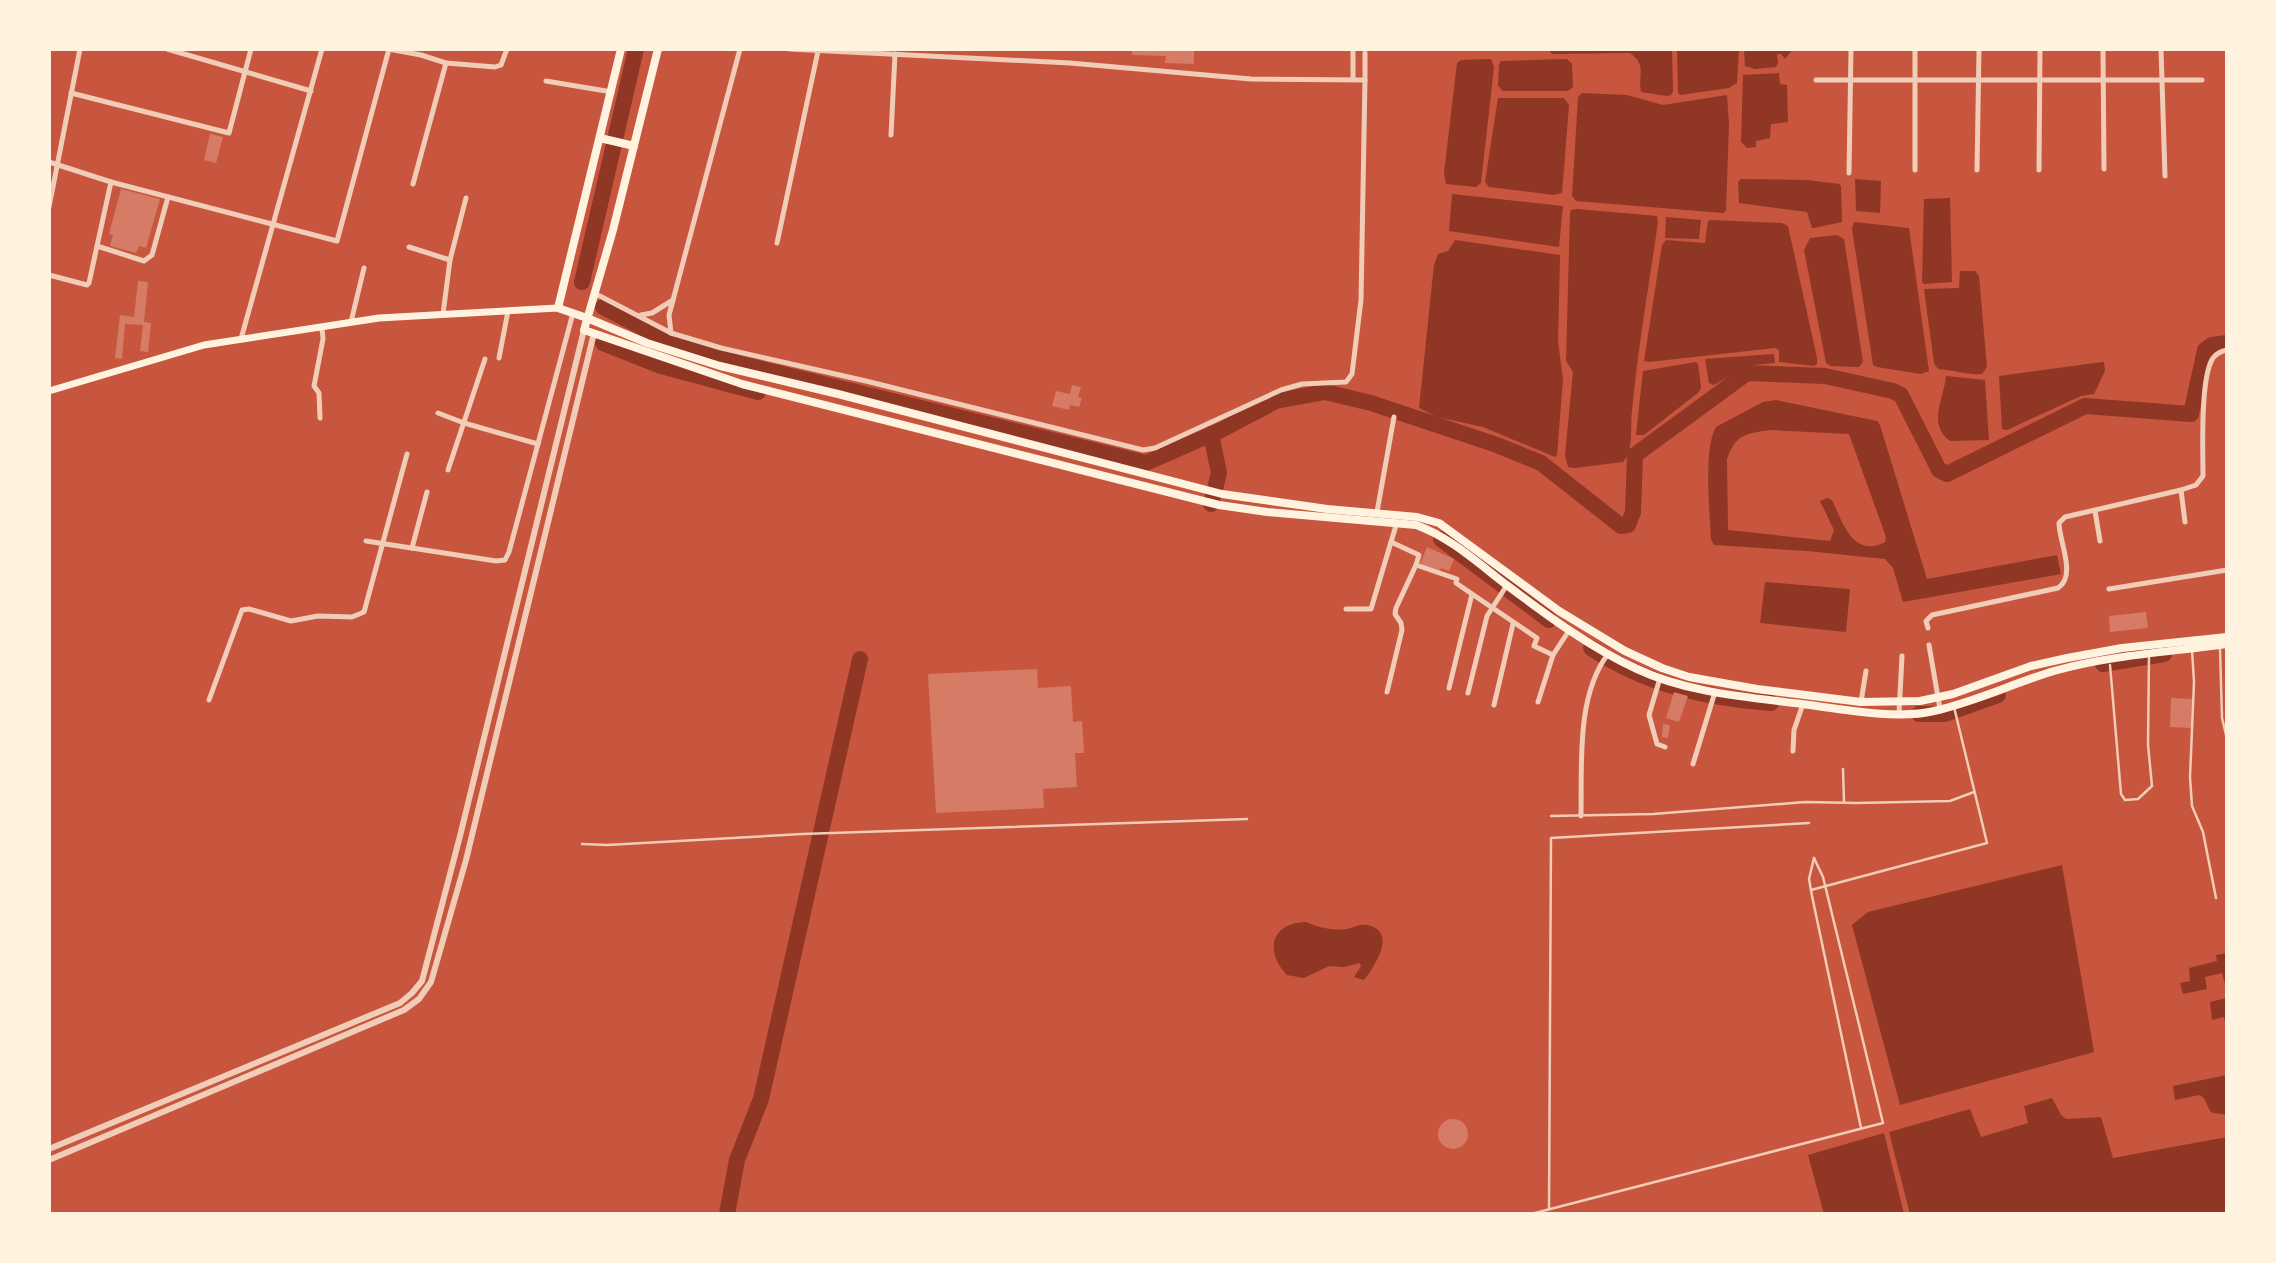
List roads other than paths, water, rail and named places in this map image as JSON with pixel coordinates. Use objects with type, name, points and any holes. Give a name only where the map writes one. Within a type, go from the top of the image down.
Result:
[{"type":"main road","points":[[558,308],[621,49]]},
{"type":"main road","points":[[658,49],[596,294],[584,330],[742,384],[1219,505],[1396,525],[1416,521],[1504,588],[1606,657],[1620,660],[1659,680],[1714,693],[1757,694],[1899,713],[1954,709],[2053,671],[2123,652]]},
{"type":"main road","points":[[601,139],[633,146]]},
{"type":"main road","points":[[49,391],[188,349],[241,339],[379,318],[558,308],[647,343],[720,366],[1222,494],[1327,509],[1377,512],[1448,528],[1534,594],[1575,621],[1625,651],[1714,693]]},
{"type":"main road","points":[[594,333],[598,322]]},
{"type":"main road","points":[[835,408],[838,394]]},
{"type":"main road","points":[[1182,495],[1184,484]]},
{"type":"main road","points":[[1569,630],[1575,621]]},
{"type":"main road","points":[[2192,648],[2227,637]]},
{"type":"main road","points":[[1861,707],[1899,701],[1920,701],[1953,694],[2031,666],[2123,652],[2221,647]]},
{"type":"main road","points":[[1620,660],[1625,651]]},
{"type":"main road","points":[[1659,680],[1662,668]]},
{"type":"street","points":[[49,207],[80,49]]},
{"type":"street","points":[[167,49],[310,91]]},
{"type":"street","points":[[71,93],[226,134],[232,130],[251,49]]},
{"type":"street","points":[[241,339],[322,49]]},
{"type":"street","points":[[49,162],[111,182],[335,242],[338,240],[388,49],[422,52],[446,63],[495,67],[501,65],[506,49]]},
{"type":"street","points":[[671,333],[669,315],[740,49]]},
{"type":"street","points":[[789,49],[1083,64],[1251,79],[1365,80]]},
{"type":"street","points":[[1353,49],[1353,79]]},
{"type":"street","points":[[1849,173],[1851,49]]},
{"type":"street","points":[[1914,170],[1915,49]]},
{"type":"street","points":[[1977,170],[1979,49]]},
{"type":"street","points":[[2039,170],[2040,49]]},
{"type":"street","points":[[2103,49],[2104,169]]},
{"type":"street","points":[[2161,49],[2165,176]]},
{"type":"street","points":[[777,243],[818,51]]},
{"type":"street","points":[[891,135],[895,54]]},
{"type":"street","points":[[596,294],[671,333],[722,348],[866,380],[1143,450],[1155,448],[1281,390],[1302,384],[1341,383],[1349,379],[1354,364],[1361,300],[1365,54]]},
{"type":"street","points":[[413,184],[446,63]]},
{"type":"street","points":[[545,80],[612,92]]},
{"type":"street","points":[[1816,80],[2202,80]]},
{"type":"street","points":[[49,275],[89,284],[111,182]]},
{"type":"street","points":[[97,246],[144,261],[149,259],[168,197]]},
{"type":"street","points":[[443,314],[450,260],[466,198]]},
{"type":"street","points":[[409,247],[450,260]]},
{"type":"street","points":[[351,322],[364,268]]},
{"type":"street","points":[[640,315],[652,313],[673,300]]},
{"type":"street","points":[[499,358],[508,311]]},
{"type":"street","points":[[366,541],[496,561],[505,560],[573,313]]},
{"type":"street","points":[[320,418],[319,393],[314,386],[323,339],[322,328]]},
{"type":"street","points":[[49,1149],[400,1003],[422,981],[584,330]]},
{"type":"street","points":[[49,1160],[404,1010],[419,999],[431,982],[466,860],[594,333]]},
{"type":"street","points":[[1928,628],[1926,621],[1932,615],[2058,588],[2063,584],[2067,574],[2059,523],[2065,517],[2196,485],[2203,476],[2204,414],[2210,365],[2216,355],[2227,350]]},
{"type":"street","points":[[449,470],[485,359]]},
{"type":"street","points":[[438,413],[538,444]]},
{"type":"street","points":[[1377,512],[1394,417]]},
{"type":"street","points":[[209,700],[242,610],[249,609],[291,621],[318,616],[360,615],[364,612],[407,454]]},
{"type":"street","points":[[2181,490],[2185,522]]},
{"type":"street","points":[[412,548],[427,492]]},
{"type":"street","points":[[2095,511],[2100,541]]},
{"type":"street","points":[[1346,609],[1371,609],[1396,525]]},
{"type":"street","points":[[1387,692],[1402,630],[1395,614],[1396,608],[1419,555],[1391,542]]},
{"type":"street","points":[[1416,565],[1457,579],[1456,583],[1537,638],[1534,646],[1553,655]]},
{"type":"street","points":[[2109,589],[2227,570]]},
{"type":"street","points":[[1468,693],[1479,641],[1490,608],[1504,588]]},
{"type":"street","points":[[1449,688],[1472,594]]},
{"type":"street","points":[[1494,705],[1513,624]]},
{"type":"street","points":[[1538,702],[1553,655],[1569,630]]},
{"type":"street","points":[[1929,645],[1940,709]]},
{"type":"street","points":[[1899,713],[1902,656]]},
{"type":"street","points":[[1581,816],[1582,744],[1590,687],[1606,657]]},
{"type":"street","points":[[1861,707],[1866,671]]},
{"type":"street","points":[[1659,680],[1649,715],[1657,744],[1665,747]]},
{"type":"street","points":[[1693,764],[1714,693]]},
{"type":"street","points":[[1793,751],[1794,730],[1803,702]]},
{"type":"lane","points":[[2221,647],[2222,718],[2227,739]]},
{"type":"lane","points":[[2192,648],[2194,681],[2190,786],[2192,806],[2203,832],[2216,898]]},
{"type":"lane","points":[[2110,664],[2121,794],[2125,800],[2138,799],[2149,789],[2152,778],[2148,745],[2149,657]]},
{"type":"lane","points":[[1811,890],[1987,843],[1954,709]]},
{"type":"lane","points":[[1843,769],[1844,802]]},
{"type":"lane","points":[[1551,816],[1653,814],[1805,802],[1951,801],[1974,792]]},
{"type":"lane","points":[[582,844],[1247,819]]},
{"type":"lane","points":[[1549,1209],[1551,838],[1809,822]]},
{"type":"lane","points":[[1531,1214],[1883,1123],[1826,886],[1814,858],[1809,879],[1861,1128]]},
{"type":"waterway","points":[[582,282],[636,49]]},
{"type":"waterway","points":[[603,307],[666,340],[738,363],[1146,463],[1221,430],[1276,401],[1325,392],[1371,403],[1497,445],[1541,463],[1621,526],[1628,525],[1633,512],[1635,455],[1747,373],[1825,376],[1901,395],[1939,470],[1947,474],[2085,406],[2191,414],[2205,350],[2212,345],[2227,343]]},
{"type":"waterway","points":[[603,343],[661,366],[758,392]]},
{"type":"waterway","points":[[1211,434],[1219,473],[1211,504]]},
{"type":"waterway","points":[[1441,539],[1549,620]]},
{"type":"waterway","points":[[1591,648],[1634,672],[1678,688],[1723,698],[1771,703]]},
{"type":"waterway","points":[[2103,664],[2164,654]]},
{"type":"waterway","points":[[727,1214],[737,1160],[761,1099],[860,659]]},
{"type":"waterway","points":[[1919,714],[1945,714],[1998,695]]}]
